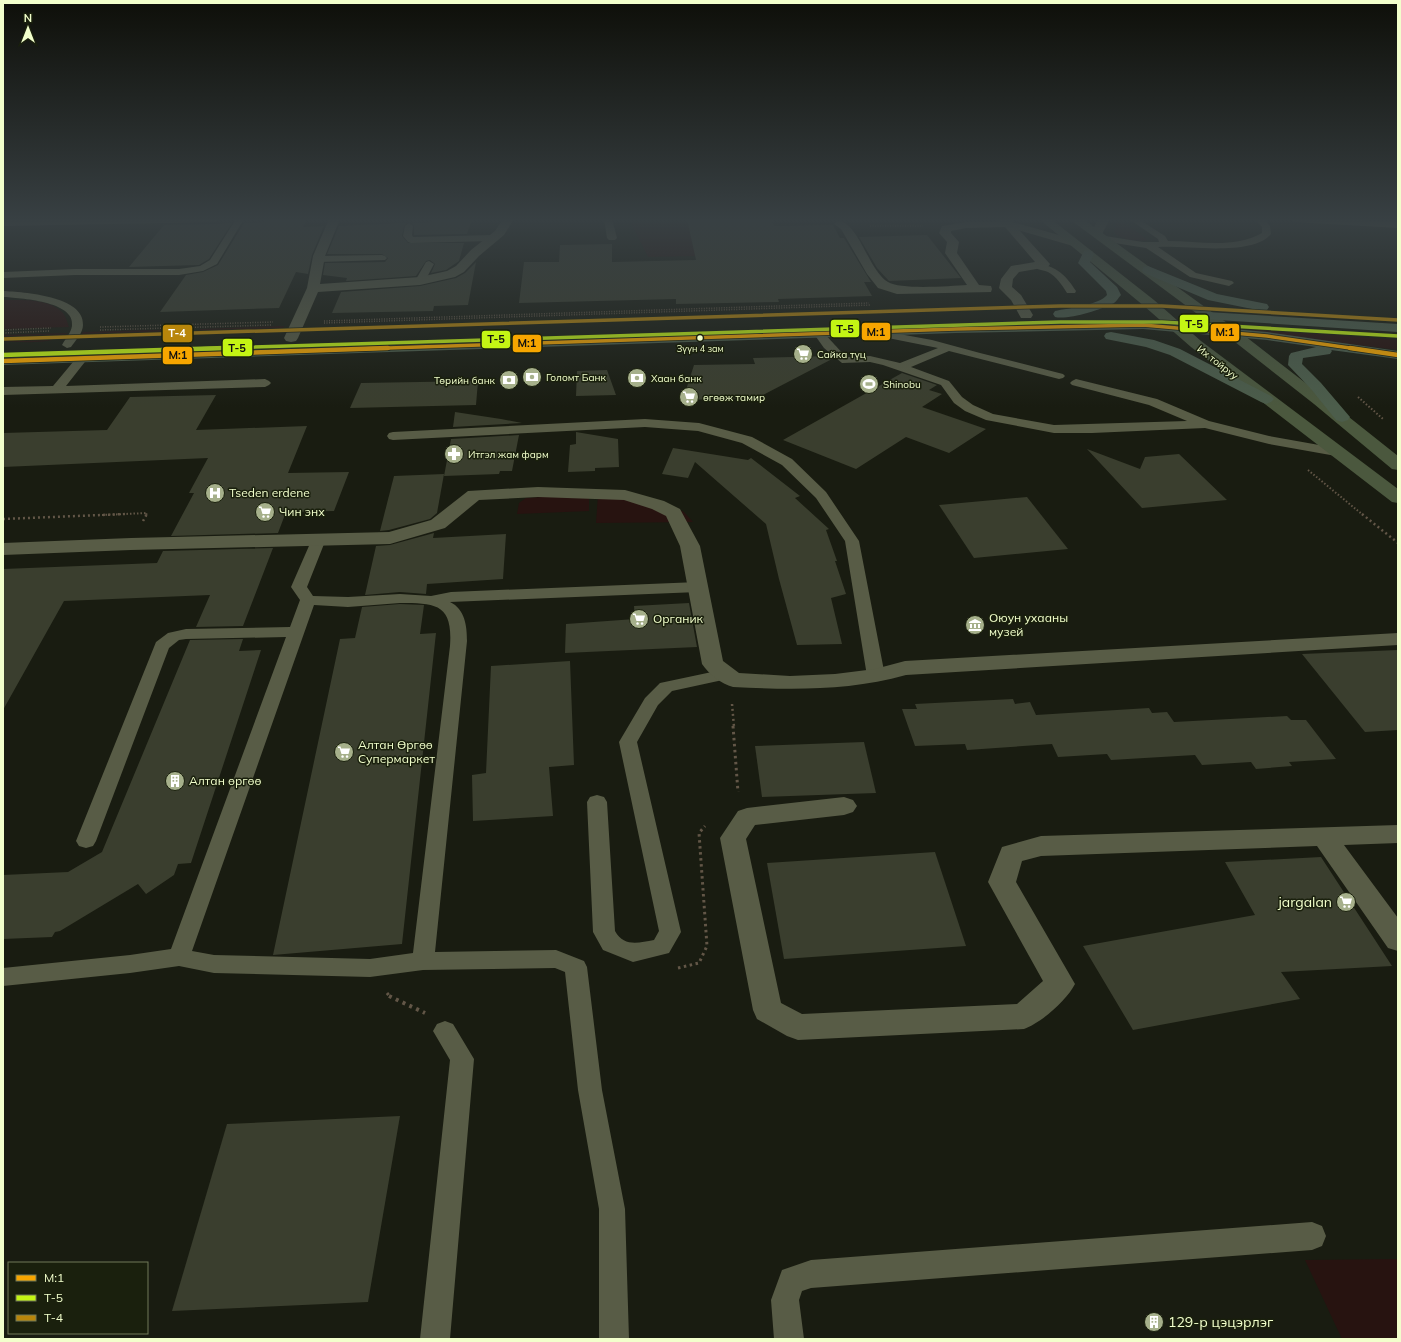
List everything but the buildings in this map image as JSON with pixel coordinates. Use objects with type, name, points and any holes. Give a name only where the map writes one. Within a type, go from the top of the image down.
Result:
[{"type":"highway","points":[[1060,314],[1109,302],[1114,295],[1112,290],[1103,282]]},
{"type":"highway","points":[[1176,282],[1213,297],[1234,302],[1398,327]]},
{"type":"highway","points":[[3,347],[1026,314],[1162,314],[1398,327]]},
{"type":"highway","points":[[3,361],[956,329],[1143,325],[1230,332],[1398,355]]},
{"type":"highway","points":[[956,329],[1010,332],[1072,332],[1142,341],[1162,347],[1194,361],[1266,399]]},
{"type":"highway","points":[[1342,418],[1316,386],[1295,365],[1296,356],[1309,352],[1332,350],[1398,355]]},
{"type":"main road","name":"Их тойруу","points":[[1122,282],[1196,344],[1266,399],[1398,498]]},
{"type":"main road","points":[[1163,282],[1342,418],[1398,465]]},
{"type":"street","points":[[292,338],[314,288],[315,282]]},
{"type":"street","points":[[314,288],[411,282]]},
{"type":"street","points":[[880,282],[883,285],[897,290],[1005,288],[1016,298],[1026,314]]},
{"type":"street","points":[[971,282],[975,288]]},
{"type":"street","points":[[1005,288],[1006,282]]},
{"type":"street","points":[[3,549],[131,544],[390,538],[438,524],[474,495],[538,492],[625,495],[658,505],[674,513],[690,546],[713,664],[733,680],[790,683],[835,681],[876,676],[905,668],[1398,639]]},
{"type":"street","points":[[844,806],[747,817],[733,838],[768,1010],[798,1026],[1024,1016],[1060,984],[1002,882],[1011,854],[1041,846],[1398,834]]},
{"type":"street","points":[[1324,837],[1398,940]]},
{"type":"lane","points":[[1065,282],[1071,291]]},
{"type":"lane","points":[[1223,282],[1229,283]]},
{"type":"lane","points":[[3,294],[35,297],[61,304],[76,316],[78,323],[77,329],[67,345]]},
{"type":"lane","points":[[872,332],[948,348],[1059,376]]},
{"type":"lane","points":[[819,334],[828,346],[846,361],[870,359],[886,362],[945,384],[958,400],[969,408],[990,417],[1054,429],[1092,430],[1205,424]]},
{"type":"lane","points":[[901,367],[948,348]]},
{"type":"lane","points":[[57,389],[82,358]]},
{"type":"lane","points":[[3,391],[265,383]]},
{"type":"lane","points":[[1076,383],[1154,402],[1205,424],[1269,440],[1336,452]]},
{"type":"lane","points":[[393,436],[645,423],[699,427],[747,440],[787,462],[821,495],[852,541],[876,676]]},
{"type":"lane","points":[[308,600],[299,587],[319,539]]},
{"type":"lane","points":[[308,600],[346,602],[399,599],[433,600],[459,597],[698,587]]},
{"type":"lane","points":[[179,957],[308,600]]},
{"type":"lane","points":[[423,961],[458,646],[459,623],[448,607],[433,600]]},
{"type":"lane","points":[[86,841],[162,646],[174,636],[186,634],[296,632]]},
{"type":"lane","points":[[597,802],[604,932],[611,944],[633,953],[661,947],[670,932],[628,742],[651,702],[666,687],[726,674]]},
{"type":"lane","points":[[3,978],[179,957],[214,964],[370,968],[423,961],[556,959],[576,967],[590,1090],[612,1209],[614,1339]]},
{"type":"lane","points":[[435,1339],[462,1059],[445,1031]]},
{"type":"lane","points":[[789,1339],[785,1300],[792,1280],[811,1274],[1312,1236]]},
{"type":"path","points":[[3,331],[299,323],[875,303]]},
{"type":"path","points":[[1353,392],[1387,423]]},
{"type":"path","points":[[3,519],[147,513],[131,544]]},
{"type":"shaded area","points":[[3,300],[34,301],[49,304],[62,312],[69,327],[3,329]]},
{"type":"shaded area","points":[[285,326],[278,331],[269,333],[195,335],[200,329]]},
{"type":"shaded area","points":[[1249,328],[1398,340],[1398,350],[1279,335],[1250,330]]},
{"type":"shaded area","points":[[191,329],[184,335],[88,338],[81,335],[83,332]]},
{"type":"shaded area","points":[[68,333],[53,340],[37,342],[3,342],[3,335]]},
{"type":"shaded area","points":[[589,494],[589,511],[517,514],[519,503],[526,498]]},
{"type":"shaded area","points":[[598,495],[669,504],[684,512],[693,522],[596,523]]},
{"type":"shaded area","points":[[1398,1259],[1398,1339],[1342,1339],[1305,1260]]},
{"type":"transit line","name":"Т-4","points":[[3,339],[1060,306],[1162,306],[1398,320]]},
{"type":"transit line","name":"Т-5","points":[[3,355],[1060,322],[1162,322],[1398,336]]},
{"type":"transit line","name":"М:1","points":[[3,361],[956,329],[1143,325],[1267,336],[1398,355]]},
{"type":"place","name":"Зүүн 4 зам","points":[[700,338]]},
{"type":"place","name":"Сайка түц","points":[[803,354]]},
{"type":"place","name":"Голомт Банк","points":[[532,377]]},
{"type":"place","name":"Хаан банк","points":[[637,378]]},
{"type":"place","name":"Төрийн банк","points":[[509,380]]},
{"type":"place","name":"Shinobu","points":[[869,384]]},
{"type":"place","name":"өгөөж тамир","points":[[689,397]]},
{"type":"place","name":"Итгэл жам фарм","points":[[454,454]]},
{"type":"place","name":"Tseden erdene","points":[[215,493]]},
{"type":"place","name":"Чин энх","points":[[265,512]]},
{"type":"place","name":"Органик","points":[[639,619]]},
{"type":"place","name":"Оюун ухааны музей","points":[[975,625]]},
{"type":"place","name":"Алтан Өргөө Супермаркет","points":[[344,752]]},
{"type":"place","name":"Алтан өргөө","points":[[175,781]]},
{"type":"place","name":"jargalan","points":[[1346,902]]},
{"type":"place","name":"129-р цэцэрлэг","points":[[1154,1322]]}]
